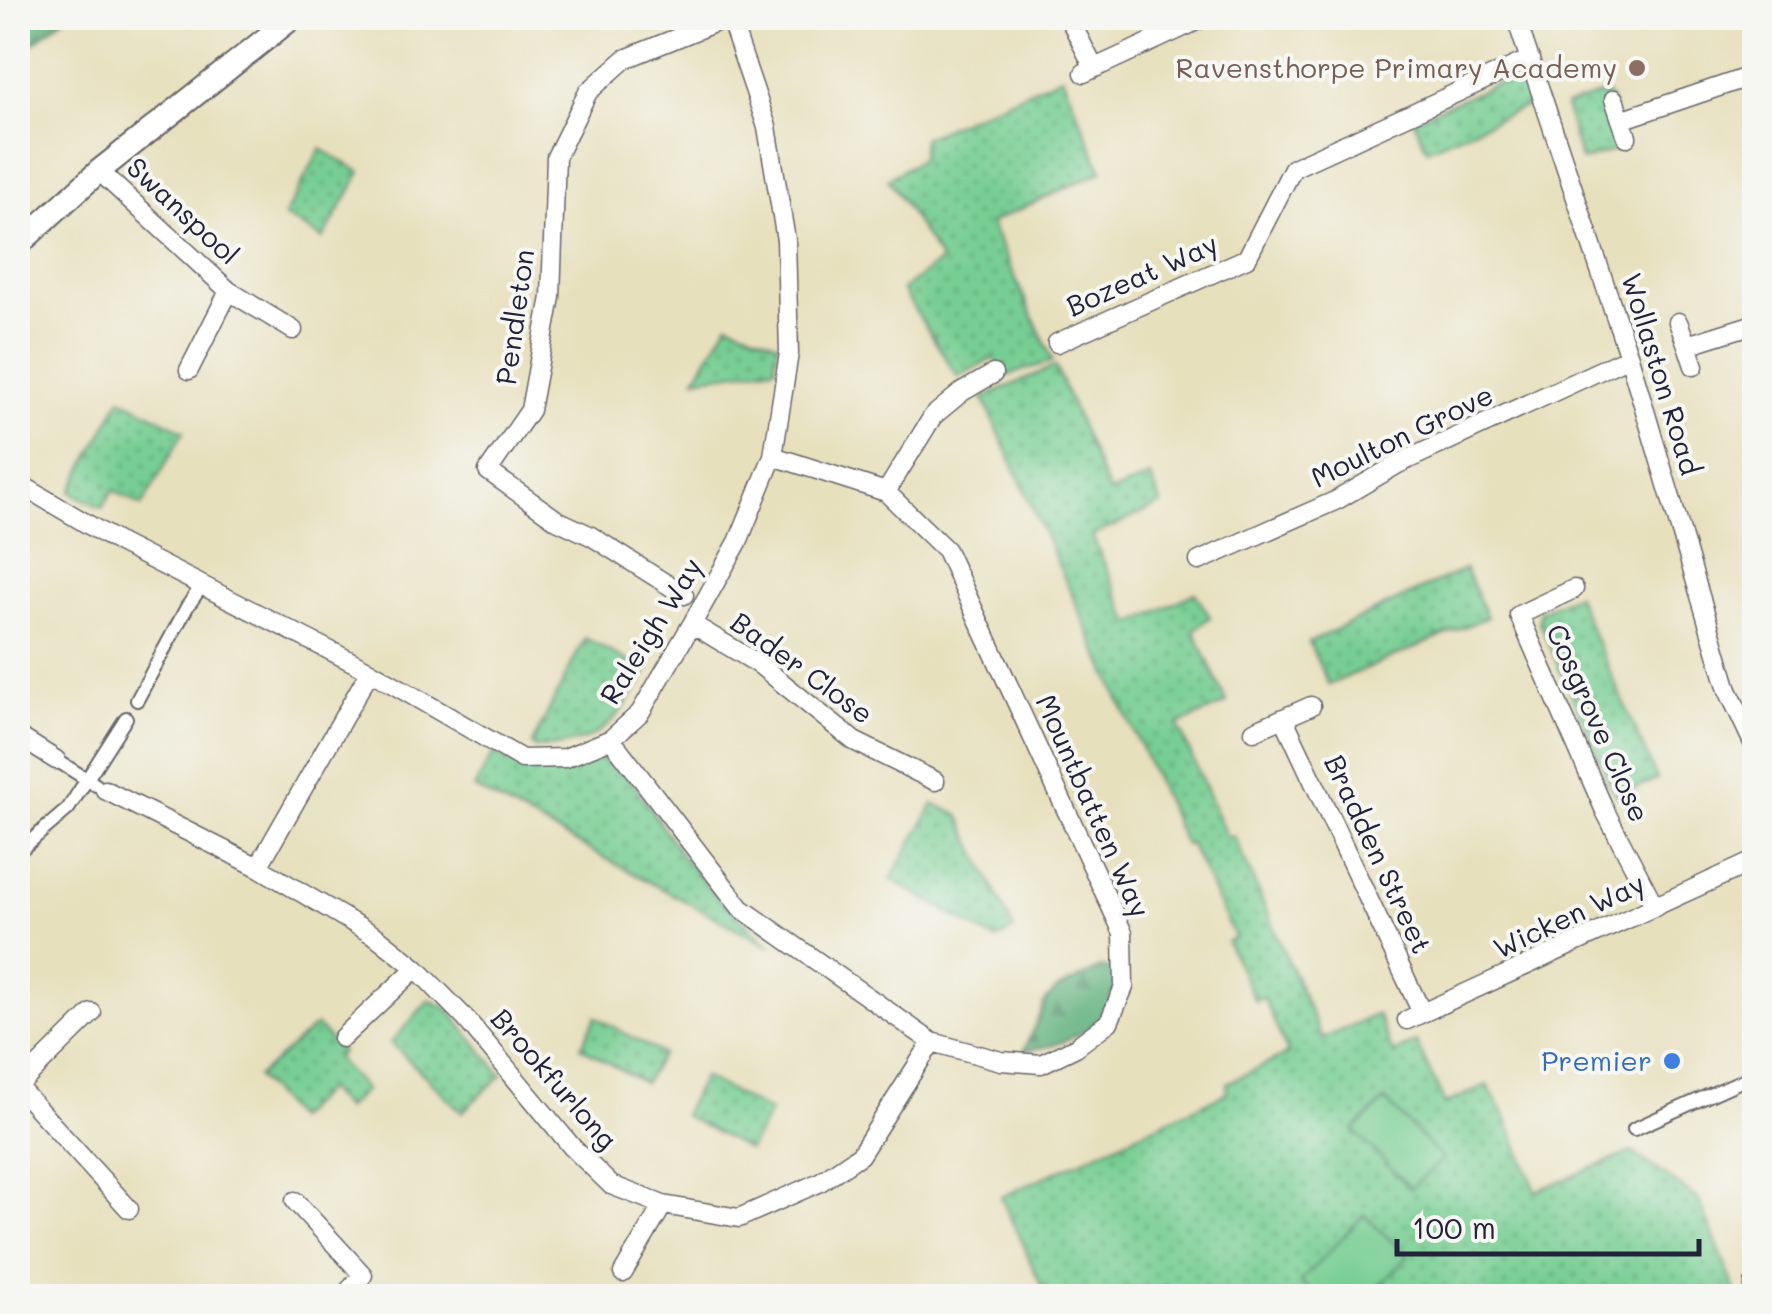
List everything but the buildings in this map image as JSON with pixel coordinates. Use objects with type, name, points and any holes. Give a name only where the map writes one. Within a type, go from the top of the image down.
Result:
[{"type":"street","points":[[18,245],[98,171],[292,18]]},
{"type":"street","name":"Raleigh Way","points":[[18,483],[201,587],[370,671],[522,759],[565,758],[611,739],[640,714],[692,624],[738,542],[773,456],[788,353],[786,240],[767,128],[728,18]]},
{"type":"street","name":"Pendleton","points":[[684,595],[590,536],[557,520],[488,471],[530,410],[551,297],[556,156],[588,92],[625,59],[728,18]]},
{"type":"street","points":[[1069,18],[1089,70],[1203,18]]},
{"type":"street","name":"Wollaston Road","points":[[1516,18],[1629,357],[1728,690],[1754,744]]},
{"type":"street","name":"Bozeat Way","points":[[1057,343],[1248,258],[1293,168],[1530,59]]},
{"type":"street","points":[[1614,99],[1624,128],[1754,75]]},
{"type":"street","name":"Swanspool","points":[[98,171],[230,291],[293,330]]},
{"type":"street","points":[[189,370],[230,291]]},
{"type":"street","points":[[1678,322],[1694,366]]},
{"type":"street","points":[[1687,345],[1754,324]]},
{"type":"street","name":"Moulton Grove","points":[[1199,561],[1337,500],[1398,464],[1629,357]]},
{"type":"street","points":[[886,492],[933,416],[992,374]]},
{"type":"street","name":"Mountbatten Way","points":[[611,739],[741,908],[932,1042],[1001,1061],[1041,1064],[1076,1047],[1109,1022],[1124,987],[1123,933],[946,550],[886,492],[773,456]]},
{"type":"street","points":[[137,700],[201,587]]},
{"type":"street","name":"Cosgrove Close","points":[[1574,589],[1519,615],[1605,812],[1655,906]]},
{"type":"street","name":"Bader Close","points":[[692,624],[760,665],[854,741],[935,781]]},
{"type":"street","points":[[258,867],[370,671]]},
{"type":"street","points":[[1254,730],[1311,706]]},
{"type":"street","points":[[18,852],[97,785],[126,718]]},
{"type":"street","name":"Bradden Street","points":[[1284,719],[1415,1017]]},
{"type":"street","points":[[18,736],[97,785]]},
{"type":"street","name":"Brookfurlong","points":[[97,785],[258,867],[378,937],[416,968],[466,1019],[572,1147],[611,1185],[663,1205],[739,1218],[820,1182],[860,1155],[932,1042]]},
{"type":"street","name":"Wicken Way","points":[[1415,1017],[1754,862]]},
{"type":"street","points":[[342,1038],[416,968]]},
{"type":"street","points":[[92,1014],[18,1087],[129,1209]]},
{"type":"street","points":[[1634,1129],[1754,1074]]},
{"type":"street","points":[[295,1201],[363,1275],[354,1293]]},
{"type":"street","points":[[624,1273],[663,1205]]},
{"type":"street","points":[[1754,1284],[1754,1296]]},
{"type":"green space","points":[[18,18],[64,18],[18,56]]},
{"type":"green space","points":[[1062,76],[1102,171],[990,223],[1053,361],[1006,376],[994,358],[958,377],[902,290],[941,261],[888,179],[921,159],[923,138]]},
{"type":"green space","points":[[1511,78],[1534,91],[1537,102],[1427,149],[1413,119]]},
{"type":"green space","points":[[1606,93],[1626,147],[1581,161],[1565,106]]},
{"type":"green space","points":[[321,149],[361,172],[323,239],[284,216]]},
{"type":"green space","points":[[728,323],[778,343],[775,367],[696,378]]},
{"type":"green space","points":[[1055,366],[1109,493],[1150,477],[1162,504],[1092,536],[1131,624],[1195,593],[1210,617],[1194,630],[1227,703],[1178,725],[1227,838],[1234,836],[1322,1039],[1377,1014],[1393,1053],[1416,1042],[1445,1104],[1487,1085],[1506,1117],[1536,1191],[1632,1152],[1699,1200],[1738,1296],[1046,1296],[1001,1197],[1227,1093],[1227,1083],[1288,1054],[1264,998],[1255,1001],[1227,942],[1235,938],[1190,844],[1185,845],[983,398]]},
{"type":"green space","points":[[121,398],[184,431],[142,506],[113,490],[102,508],[71,492]]},
{"type":"green space","points":[[1465,569],[1487,617],[1328,685],[1309,642]]},
{"type":"green space","points":[[1576,595],[1657,779],[1616,796],[1539,622],[1540,611]]},
{"type":"green space","points":[[585,638],[647,671],[625,706],[604,729],[576,742],[535,748],[532,744]]},
{"type":"green space","points":[[494,753],[535,768],[593,760],[622,766],[681,855],[715,895],[771,947],[474,788]]},
{"type":"green space","points":[[934,804],[959,815],[1014,930],[996,940],[891,879]]},
{"type":"green space","points":[[1101,968],[1118,969],[1109,1003],[1100,1016],[1075,1036],[1024,1050],[1045,1002],[1056,990]]},
{"type":"green space","points":[[429,1000],[447,1008],[502,1075],[462,1112],[391,1043]]},
{"type":"green space","points":[[596,1017],[662,1054],[644,1083],[581,1047]]},
{"type":"green space","points":[[316,1025],[341,1052],[336,1058],[365,1090],[345,1109],[326,1089],[295,1119],[257,1077]]},
{"type":"green space","points":[[703,1077],[770,1112],[749,1150],[683,1115]]},
{"type":"green space","points":[[1385,1100],[1443,1159],[1411,1189],[1354,1130]]},
{"type":"green space","points":[[1364,1215],[1408,1256],[1370,1296],[1315,1296],[1300,1282]]},
{"type":"place","name":"Ravensthorpe Primary Academy","points":[[1637,68]]},
{"type":"place","name":"Premier","points":[[1672,1061]]}]
